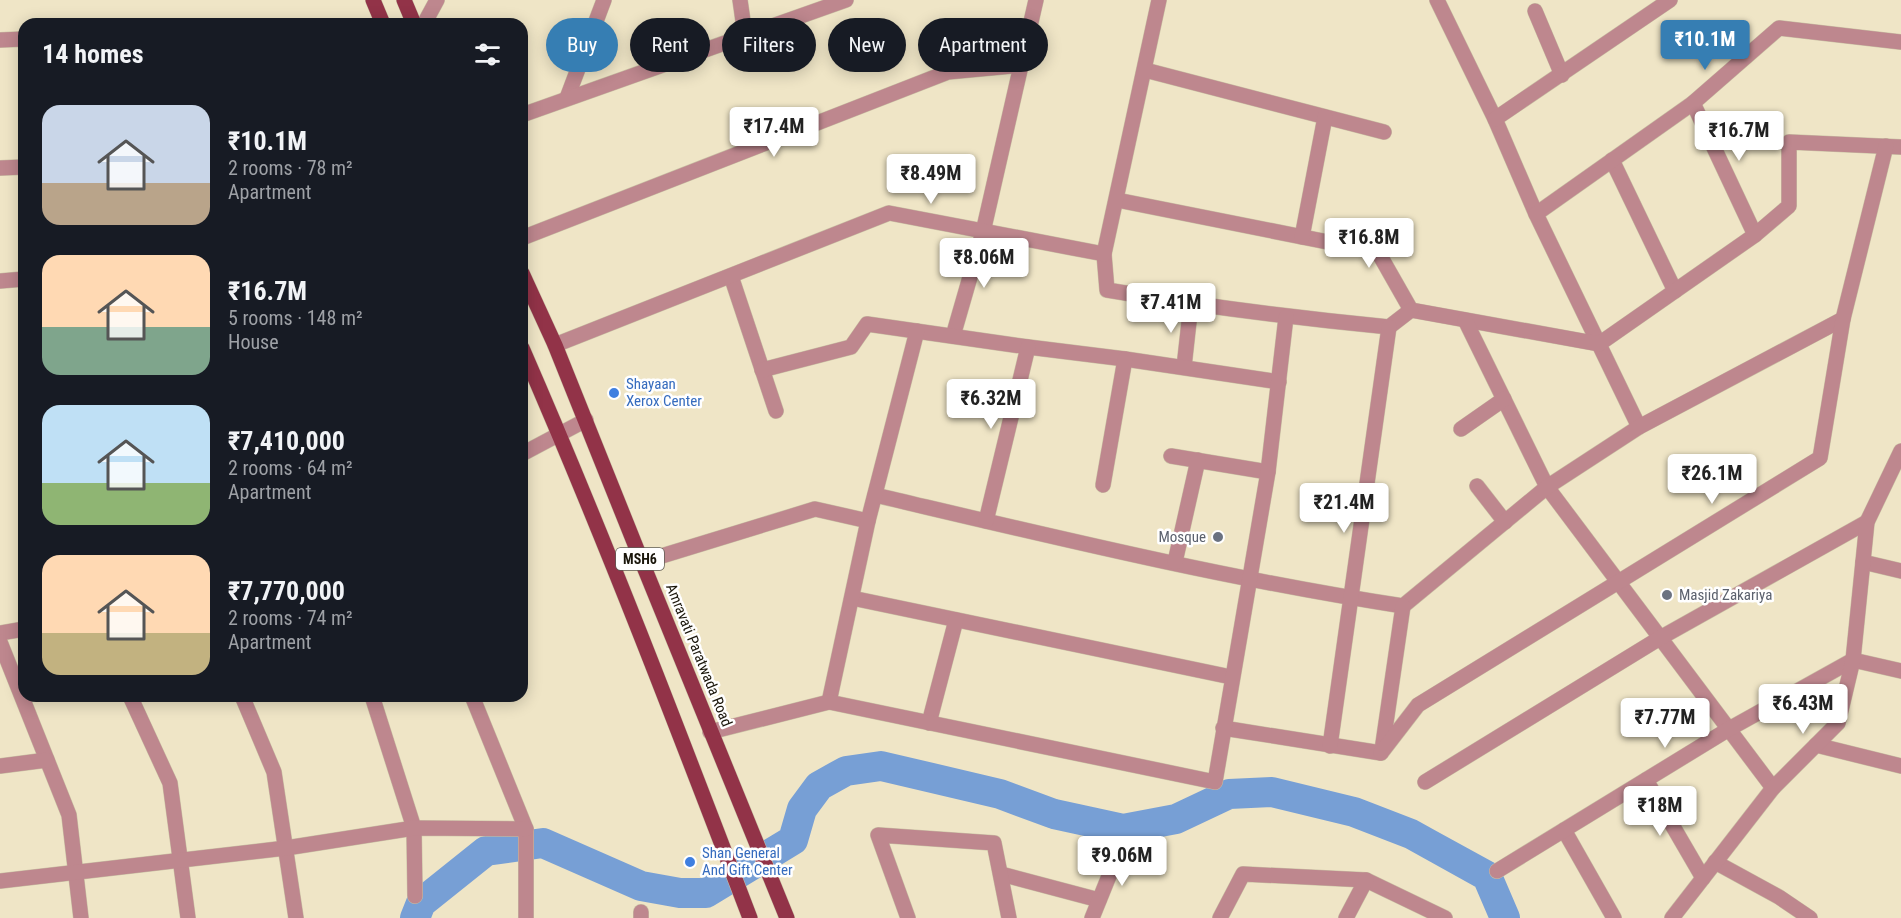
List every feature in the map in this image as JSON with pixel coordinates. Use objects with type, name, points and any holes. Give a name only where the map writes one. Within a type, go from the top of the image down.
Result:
[{"type":"main road","points":[[373,0],[380,18]]},
{"type":"main road","points":[[404,0],[412,18]]},
{"type":"main road","name":"Amravati Paratwada Road","points":[[528,286],[586,420],[787,918]]},
{"type":"main road","name":"MSH6","points":[[528,362],[560,434],[695,771],[726,860],[750,918]]},
{"type":"street","points":[[427,18],[436,0]]},
{"type":"street","points":[[567,98],[604,0]]},
{"type":"street","points":[[740,0],[743,18]]},
{"type":"street","points":[[794,18],[846,0]]},
{"type":"street","points":[[1032,18],[1036,0]]},
{"type":"street","points":[[1159,0],[1104,254],[1107,290],[1287,317],[1389,327],[1411,310],[1599,344],[1755,235],[1789,206],[1789,142],[1894,147],[1843,319],[1820,458],[1418,705],[1381,753]]},
{"type":"street","points":[[1437,0],[1495,119],[1536,214],[1639,427]]},
{"type":"street","points":[[1495,119],[1670,0]]},
{"type":"street","points":[[1535,11],[1562,75]]},
{"type":"street","points":[[1536,214],[1693,103],[1779,28],[1901,42]]},
{"type":"street","points":[[0,40],[18,39]]},
{"type":"street","points":[[528,113],[722,43]]},
{"type":"street","points":[[1145,69],[1384,132]]},
{"type":"street","points":[[528,236],[948,72]]},
{"type":"street","points":[[953,336],[982,232],[1020,72]]},
{"type":"street","points":[[1693,103],[1755,235]]},
{"type":"street","points":[[1302,237],[1325,117]]},
{"type":"street","points":[[1612,160],[1675,291]]},
{"type":"street","points":[[0,168],[18,167]]},
{"type":"street","points":[[1117,200],[1378,252],[1411,310]]},
{"type":"street","points":[[555,345],[889,213],[1104,254]]},
{"type":"street","points":[[731,276],[776,411]]},
{"type":"street","points":[[0,281],[18,280]]},
{"type":"street","points":[[1184,367],[1191,304]]},
{"type":"street","points":[[710,732],[829,702],[1215,782],[1248,578],[1268,472],[1287,317]]},
{"type":"street","points":[[1381,753],[1403,606],[1547,487],[1639,427],[1843,319]]},
{"type":"street","points":[[1465,320],[1547,487],[1773,788]]},
{"type":"street","points":[[762,370],[851,347],[867,324],[1279,382]]},
{"type":"street","points":[[1330,746],[1389,327]]},
{"type":"street","points":[[829,702],[868,521],[917,331]]},
{"type":"street","points":[[986,521],[1028,347]]},
{"type":"street","points":[[1103,485],[1125,359]]},
{"type":"street","points":[[1461,429],[1504,399]]},
{"type":"street","points":[[528,451],[586,420]]},
{"type":"street","points":[[1171,456],[1268,472]]},
{"type":"street","points":[[1175,562],[1198,460]]},
{"type":"street","points":[[1672,918],[1773,788],[1838,723],[1853,660],[1867,522],[1899,461]]},
{"type":"street","points":[[1477,486],[1505,522]]},
{"type":"street","points":[[875,495],[1248,578],[1403,606]]},
{"type":"street","points":[[642,562],[815,509],[868,521]]},
{"type":"street","points":[[1425,782],[1660,638],[1867,522]]},
{"type":"street","points":[[1863,562],[1901,570]]},
{"type":"street","points":[[852,597],[1232,677]]},
{"type":"street","points":[[929,723],[956,620]]},
{"type":"street","points":[[0,633],[18,630]]},
{"type":"street","points":[[0,642],[18,688]]},
{"type":"street","points":[[1497,871],[1728,729],[1853,660],[1901,671]]},
{"type":"street","points":[[23,702],[69,815],[81,918]]},
{"type":"street","points":[[133,702],[170,783],[188,918]]},
{"type":"street","points":[[245,702],[274,772],[296,918]]},
{"type":"street","points":[[374,702],[414,828],[415,896]]},
{"type":"street","points":[[474,702],[526,834],[526,918]]},
{"type":"street","points":[[1223,728],[1381,753]]},
{"type":"street","points":[[1816,745],[1901,765]]},
{"type":"street","points":[[0,766],[46,760]]},
{"type":"street","points":[[1646,780],[1703,878]]},
{"type":"street","points":[[0,881],[286,849],[414,828],[526,834]]},
{"type":"street","points":[[1564,830],[1614,918]]},
{"type":"street","points":[[908,918],[878,835],[994,843],[1009,918]]},
{"type":"street","points":[[1092,918],[1122,844]]},
{"type":"street","points":[[1715,862],[1779,897],[1806,915]]},
{"type":"street","points":[[1001,874],[1099,900]]},
{"type":"street","points":[[1220,918],[1243,874],[1366,880],[1445,918]]},
{"type":"street","points":[[1346,918],[1366,880]]},
{"type":"waterway","points":[[415,918],[421,903],[486,851],[543,843],[641,886],[680,893],[706,893],[793,840],[802,809],[819,786],[846,771],[881,766],[1000,794],[1054,814],[1123,829],[1176,819],[1229,794],[1272,792],[1354,812],[1411,834],[1487,876],[1505,918]]},
{"type":"place","name":"Shayaan Xerox Center","points":[[614,393]]},
{"type":"place","name":"Mosque","points":[[1218,537]]},
{"type":"place","name":"Masjid Zakariya","points":[[1667,595]]},
{"type":"place","name":"Shan General And Gift Center","points":[[690,862]]}]
